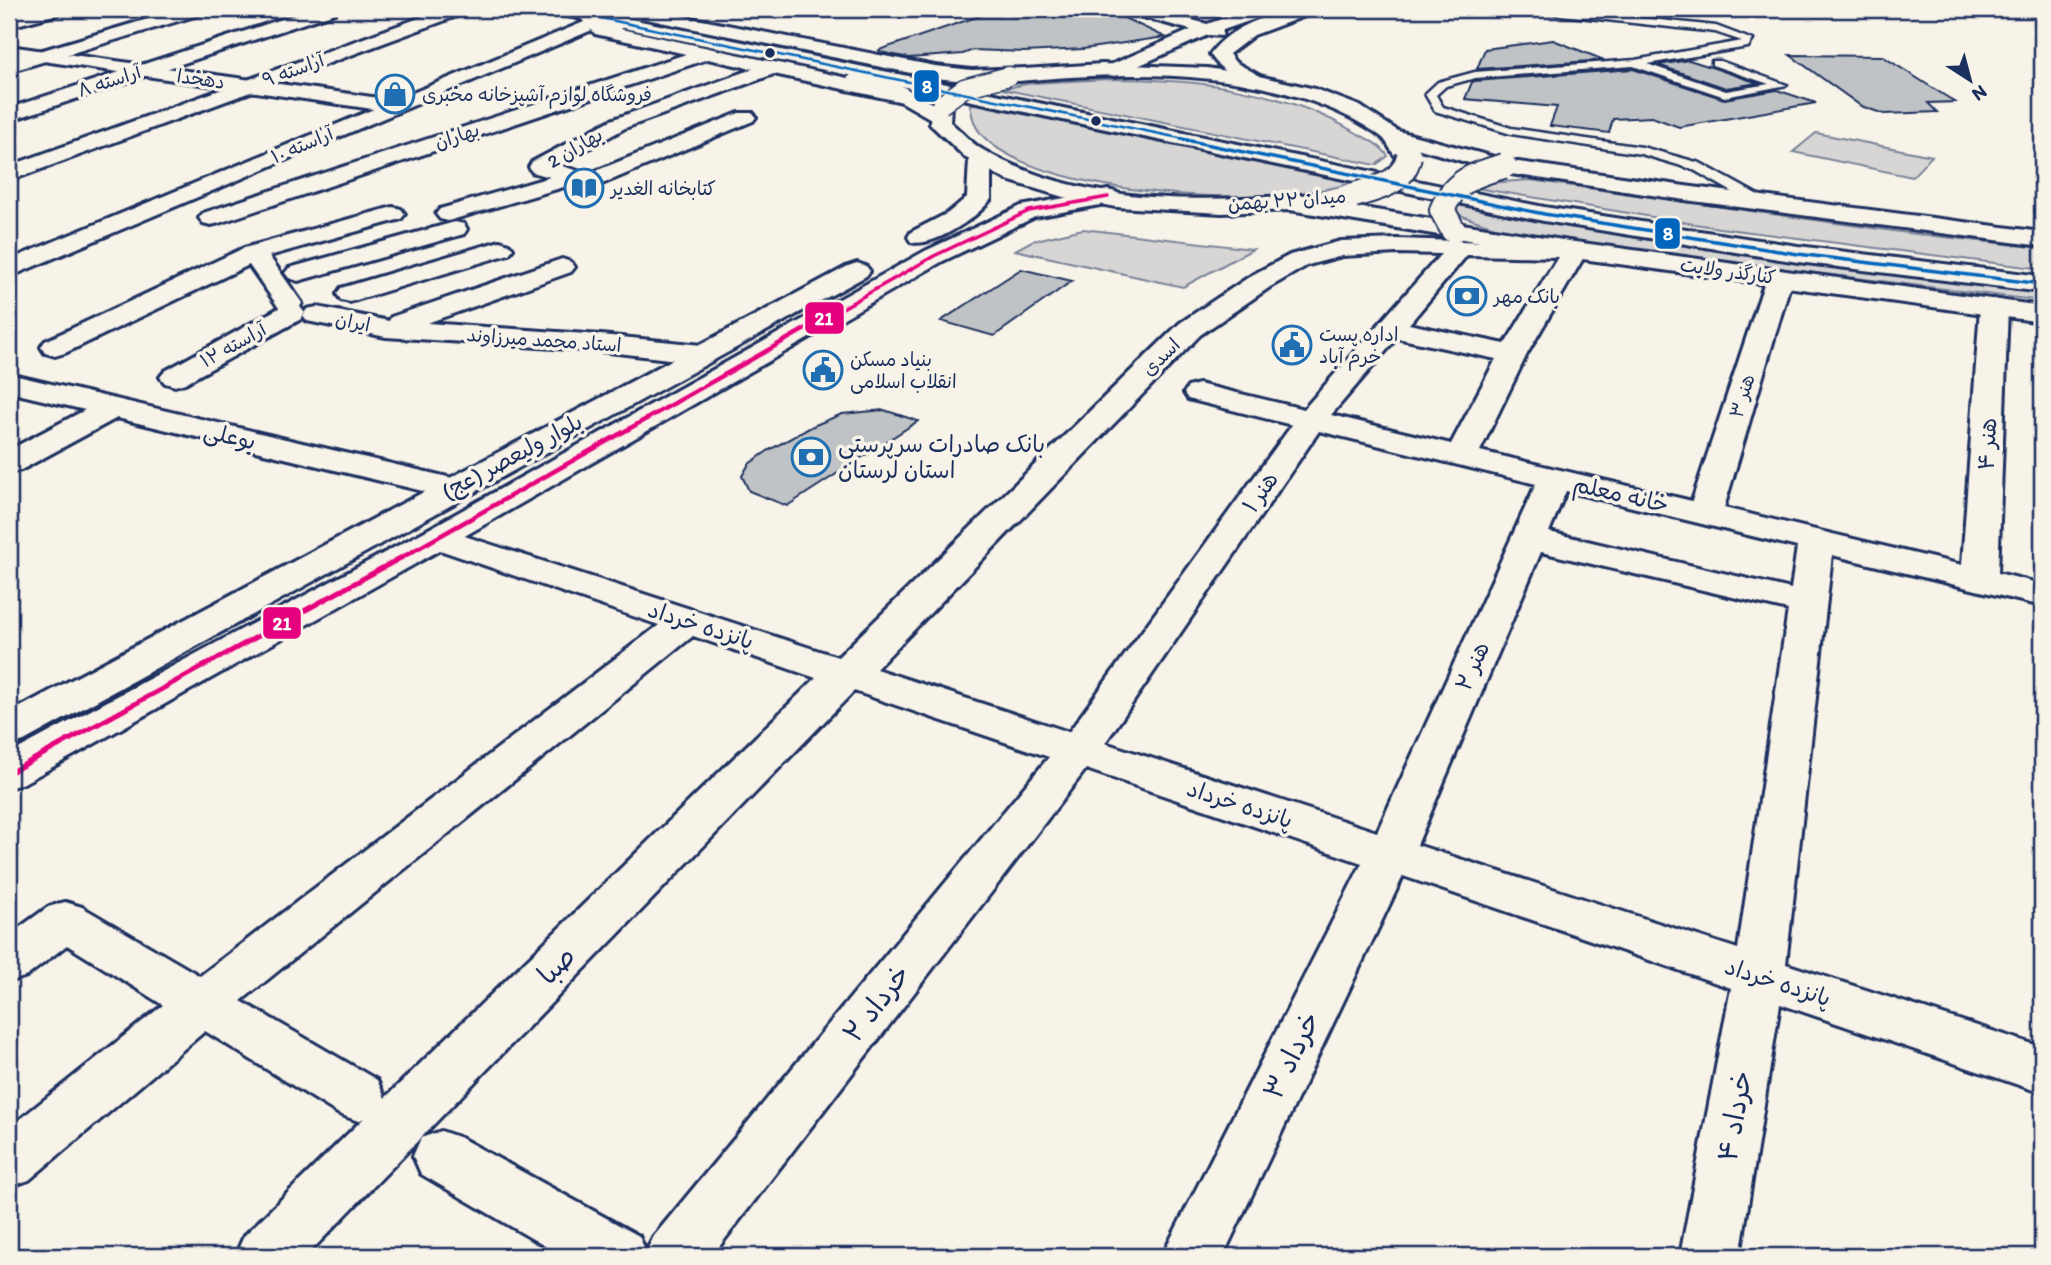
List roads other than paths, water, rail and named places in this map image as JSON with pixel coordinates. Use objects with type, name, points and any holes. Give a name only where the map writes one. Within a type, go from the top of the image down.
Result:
[{"type":"street","points":[[9,22],[56,9]]},
{"type":"street","points":[[9,66],[199,9]]},
{"type":"street","name":"آراسته ۸","points":[[9,115],[328,9]]},
{"type":"street","name":"آراسته ۹","points":[[9,174],[459,9]]},
{"type":"street","points":[[557,9],[1545,214],[1798,254],[2042,284]]},
{"type":"street","points":[[1134,9],[1206,30],[1240,36]]},
{"type":"street","points":[[1115,70],[1206,30],[1266,9]]},
{"type":"street","points":[[1255,81],[1228,66],[1219,54],[1227,44],[1240,36],[1307,9]]},
{"type":"street","points":[[592,16],[638,12],[935,72],[972,76],[1037,73]]},
{"type":"street","points":[[638,12],[1561,209],[1879,256],[2042,275]]},
{"type":"street","points":[[592,16],[601,30],[912,98]]},
{"type":"street","points":[[592,16],[618,27],[886,85],[941,111]]},
{"type":"street","name":"آراسته ۱۰","points":[[9,269],[393,106],[592,16]]},
{"type":"street","name":"دهخدا","points":[[9,51],[393,106]]},
{"type":"street","name":"بهاران","points":[[211,218],[704,54]]},
{"type":"street","name":"بهاران 2","points":[[746,117],[589,181],[540,166],[618,124],[772,68]]},
{"type":"street","name":"میدان ۲۲ بهمن","points":[[1115,70],[1176,72],[1255,81],[1332,102],[1391,135],[1409,156],[1408,167],[1399,179],[1354,195],[1291,203],[1165,204],[1108,197],[1035,182],[981,160],[948,134],[940,124],[941,111],[964,88],[1009,76],[1115,70]]},
{"type":"street","points":[[618,124],[691,139]]},
{"type":"street","points":[[1391,135],[1504,166],[2042,239]]},
{"type":"street","points":[[981,160],[979,199],[999,201],[1030,211]]},
{"type":"street","points":[[1457,239],[1443,209],[1449,191],[1470,177],[1504,166]]},
{"type":"street","points":[[298,273],[452,222],[573,177]]},
{"type":"street","name":"ایران","points":[[183,196],[253,253],[299,310],[386,329]]},
{"type":"street","name":"بلوار ولیعصر (عج)","points":[[9,774],[437,538],[934,256],[1030,211],[1108,197]]},
{"type":"street","name":"بلوار ولیعصر (عج)","points":[[9,731],[452,488],[956,218],[979,199]]},
{"type":"street","points":[[1291,203],[1457,239]]},
{"type":"street","points":[[55,347],[253,253],[393,214]]},
{"type":"street","name":"اسدی","points":[[846,673],[1190,329],[1261,281],[1299,260],[1341,249],[1457,239],[1575,250]]},
{"type":"street","name":"هنر ۱","points":[[1078,750],[1311,420],[1391,328],[1457,239]]},
{"type":"street","name":"۱۲ آراسته","points":[[175,377],[299,310],[345,307],[346,294],[500,249]]},
{"type":"street","points":[[1461,456],[1513,354],[1575,250]]},
{"type":"street","name":"کنارگذر ولایت","points":[[1575,250],[2042,314]]},
{"type":"street","name":"ایران","points":[[253,253],[346,294],[386,329]]},
{"type":"street","points":[[386,329],[562,267]]},
{"type":"street","name":"هنر ۳","points":[[1705,514],[1779,278]]},
{"type":"street","name":"هنر ۴","points":[[1979,580],[1994,307]]},
{"type":"street","points":[[1391,328],[1513,354]]},
{"type":"street","name":"استاد محمد میرزاوند","points":[[386,329],[601,343],[702,354]]},
{"type":"street","name":"بوعلی","points":[[9,383],[452,488]]},
{"type":"street","name":"خانه معلم","points":[[1199,393],[2042,595]]},
{"type":"street","points":[[9,463],[113,408]]},
{"type":"street","name":"هنر ۲","points":[[1390,854],[1555,478]]},
{"type":"street","name":"پانزده خرداد","points":[[437,538],[2042,1070]]},
{"type":"street","points":[[1528,538],[1808,604]]},
{"type":"street","name":"خرداد ۴","points":[[1710,1256],[1759,976],[1815,541]]},
{"type":"street","points":[[9,1161],[202,1003],[688,621]]},
{"type":"street","name":"صبا","points":[[265,1256],[846,673]]},
{"type":"street","name":"خرداد ۲","points":[[675,1256],[1078,750]]},
{"type":"street","name":"خرداد ۳","points":[[1192,1256],[1390,854]]},
{"type":"street","points":[[9,962],[65,920],[358,1097]]},
{"type":"street","points":[[441,1156],[618,1256]]},
{"type":"lane","points":[[1534,9],[1716,29],[1748,40],[1745,45],[1733,48],[1634,63],[1475,75],[1442,84],[1430,94],[1439,109],[1511,131],[1642,151],[1696,166],[1762,203]]},
{"type":"lane","points":[[1634,63],[1725,94],[1782,85],[1716,62]]},
{"type":"place","name":"فروشگاه لوازم آشپزخانه مخبری","points":[[395,94]]},
{"type":"place","name":"کتابخانه الغدیر","points":[[584,188]]},
{"type":"place","name":"بانک مهر","points":[[1467,296]]},
{"type":"place","name":"اداره پست خرم آباد","points":[[1292,345]]},
{"type":"place","name":"بنیاد مسکن انقلاب اسلامی","points":[[823,370]]},
{"type":"place","name":"بانک صادرات سرپرستی استان لرستان","points":[[811,457]]}]
